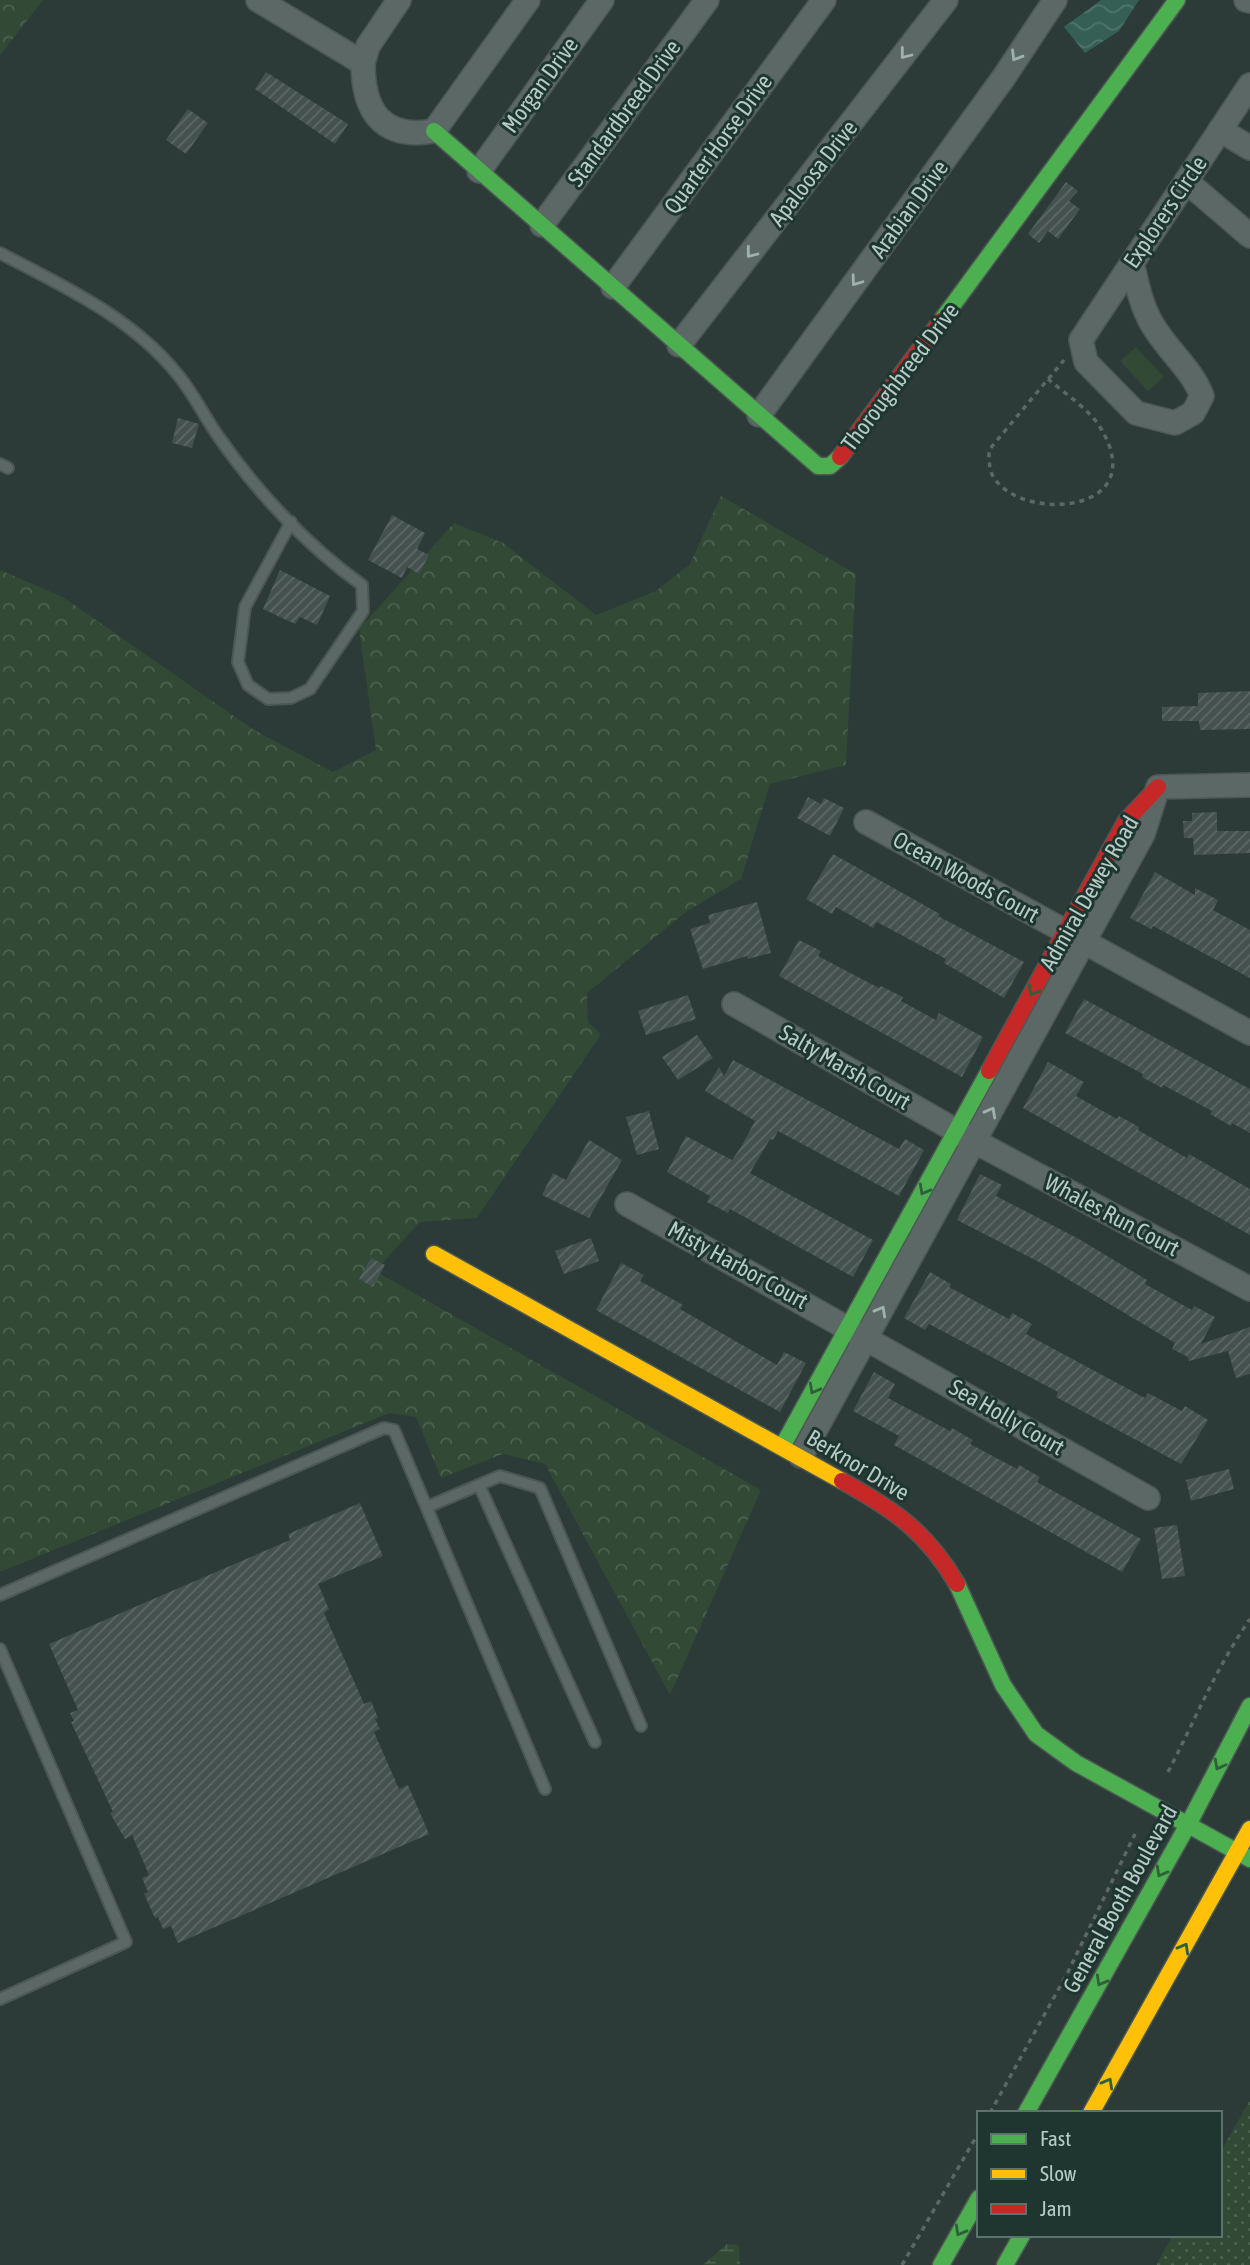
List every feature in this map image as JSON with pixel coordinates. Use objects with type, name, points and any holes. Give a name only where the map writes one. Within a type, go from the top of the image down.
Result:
[{"type":"main road","name":"Thoroughbreed Drive","points":[[434,131],[818,466],[830,466],[844,453],[1177,0]]},
{"type":"main road","name":"Berknor Drive","points":[[434,1254],[861,1489],[916,1528],[950,1571],[1002,1686],[1027,1723],[1057,1751],[1082,1767],[1244,1855]]},
{"type":"main road","name":"General Booth Boulevard","points":[[1028,2111],[1189,1823],[1250,1706]]},
{"type":"main road","points":[[1092,2111],[1244,1855],[1250,1829]]},
{"type":"main road","points":[[941,2265],[977,2202]]},
{"type":"main road","points":[[1006,2265],[1021,2237]]},
{"type":"street","points":[[399,0],[368,46],[363,63],[363,84],[371,112],[389,128],[415,135],[434,131],[528,0]]},
{"type":"street","name":"Morgan Drive","points":[[479,170],[601,0]]},
{"type":"street","name":"Standardbreed Drive","points":[[542,225],[707,0]]},
{"type":"street","name":"Quarter Horse Drive","points":[[612,287],[824,0]]},
{"type":"street","name":"Apaloosa Drive","points":[[679,345],[946,0]]},
{"type":"street","name":"Arabian Drive","points":[[759,415],[1004,77],[1055,0]]},
{"type":"street","points":[[274,4],[363,63]]},
{"type":"street","name":"Explorers Circle","points":[[1081,340],[1250,85]]},
{"type":"street","points":[[1220,131],[1250,148]]},
{"type":"street","points":[[1186,181],[1250,236]]},
{"type":"street","points":[[1081,340],[1086,362],[1136,413],[1175,423],[1193,413],[1202,396],[1195,379],[1153,327],[1141,302],[1132,263]]},
{"type":"street","name":"Admiral Dewey Road","points":[[792,1452],[1075,937],[1143,834],[1158,787],[1250,785]]},
{"type":"street","name":"Ocean Woods Court","points":[[866,822],[1250,1033]]},
{"type":"street","name":"Salty Marsh Court","points":[[734,1004],[965,1136]]},
{"type":"street","name":"Whales Run Court","points":[[965,1136],[1250,1289]]},
{"type":"street","name":"Misty Harbor Court","points":[[627,1204],[858,1331]]},
{"type":"street","name":"Sea Holly Court","points":[[858,1331],[1148,1498]]},
{"type":"lane","points":[[0,253],[70,289],[130,327],[178,374],[217,435],[321,556],[362,585],[363,611],[310,689],[291,698],[268,699],[248,685],[238,662],[239,637],[245,607],[291,522]]},
{"type":"lane","points":[[0,1595],[384,1429],[394,1430],[545,1789]]},
{"type":"lane","points":[[426,1507],[500,1476],[540,1488],[640,1726]]},
{"type":"lane","points":[[479,1485],[595,1742]]},
{"type":"lane","points":[[0,1649],[126,1942],[0,1999]]},
{"type":"path","points":[[1048,379],[1099,424],[1114,455],[1111,477],[1099,494],[1073,504],[1039,503],[1011,493],[991,473],[989,450],[1048,379],[1081,340]]},
{"type":"path","points":[[1168,1772],[1203,1705],[1224,1655],[1250,1619]]},
{"type":"path","points":[[991,2111],[1068,1972],[1135,1834]]},
{"type":"path","points":[[902,2265],[977,2135]]},
{"type":"green space","points":[[0,0],[43,0],[0,55]]},
{"type":"green space","points":[[1136,347],[1164,377],[1148,391],[1120,361]]},
{"type":"green space","points":[[721,496],[856,574],[846,765],[770,784],[741,879],[686,912],[587,993],[588,1022],[601,1034],[477,1218],[420,1222],[375,1271],[761,1490],[670,1695],[545,1464],[503,1454],[441,1478],[416,1417],[389,1413],[0,1572],[0,570],[63,597],[254,730],[333,772],[376,750],[359,629],[454,523],[503,543],[596,615],[656,591],[690,564]]},
{"type":"green space","points":[[1250,2100],[1250,2265],[1156,2265],[1172,2237],[1222,2237],[1222,2149]]},
{"type":"green space","points":[[727,2244],[739,2245],[740,2265],[703,2265]]},
{"type":"water","points":[[1101,0],[1139,0],[1119,31],[1085,53],[1064,27]]},
{"type":"building","points":[[266,72],[348,124],[335,144],[255,89]]},
{"type":"building","points":[[188,109],[208,123],[186,154],[166,140]]},
{"type":"building","points":[[1066,182],[1078,191],[1069,201],[1080,209],[1058,239],[1048,231],[1039,243],[1028,234]]},
{"type":"building","points":[[178,418],[199,424],[192,448],[172,443]]},
{"type":"building","points":[[392,515],[425,533],[417,549],[429,555],[419,574],[407,567],[402,578],[368,560]]},
{"type":"building","points":[[280,570],[330,596],[317,625],[300,617],[295,624],[263,609]]},
{"type":"building","points":[[1250,691],[1250,729],[1200,730],[1199,721],[1162,721],[1162,707],[1198,706],[1198,693]]},
{"type":"building","points":[[808,797],[821,804],[824,798],[844,808],[830,836],[797,818]]},
{"type":"building","points":[[1217,812],[1217,831],[1250,831],[1250,853],[1194,855],[1193,838],[1184,838],[1183,821],[1192,821],[1192,813]]},
{"type":"building","points":[[833,854],[940,914],[938,916],[1024,962],[1004,998],[944,963],[946,959],[877,922],[873,928],[836,907],[832,914],[806,899]]},
{"type":"building","points":[[1155,872],[1195,895],[1195,888],[1218,900],[1213,910],[1250,930],[1250,978],[1153,926],[1151,929],[1130,918]]},
{"type":"building","points":[[757,902],[771,953],[748,959],[747,956],[703,969],[690,929],[710,923],[708,915]]},
{"type":"building","points":[[799,940],[821,951],[818,956],[879,988],[881,986],[903,997],[901,1001],[936,1020],[939,1013],[983,1037],[962,1077],[779,976]]},
{"type":"building","points":[[688,995],[696,1019],[646,1035],[638,1011]]},
{"type":"building","points":[[1084,999],[1250,1089],[1250,1133],[1232,1123],[1231,1126],[1210,1114],[1212,1111],[1163,1085],[1162,1088],[1142,1077],[1143,1074],[1065,1033]]},
{"type":"building","points":[[697,1035],[713,1058],[678,1080],[662,1057]]},
{"type":"building","points":[[733,1060],[899,1149],[905,1139],[924,1150],[899,1196],[778,1131],[773,1140],[770,1139],[750,1173],[873,1240],[853,1277],[730,1209],[728,1213],[707,1202],[710,1196],[667,1172],[686,1136],[732,1160],[741,1147],[755,1121],[705,1091],[719,1067],[724,1076]]},
{"type":"building","points":[[1048,1062],[1084,1082],[1076,1096],[1117,1119],[1119,1116],[1187,1158],[1189,1154],[1250,1189],[1250,1235],[1023,1108]]},
{"type":"building","points":[[649,1111],[659,1149],[637,1155],[626,1117]]},
{"type":"building","points":[[589,1140],[622,1160],[589,1218],[542,1195],[553,1173],[566,1180]]},
{"type":"building","points":[[980,1174],[1002,1185],[996,1196],[1079,1239],[1147,1280],[1145,1284],[1192,1310],[1194,1306],[1215,1317],[1201,1344],[1250,1327],[1250,1374],[1236,1378],[1228,1351],[1189,1361],[1188,1357],[1172,1349],[1175,1343],[1039,1262],[957,1220]]},
{"type":"building","points":[[591,1238],[599,1261],[564,1274],[555,1251]]},
{"type":"building","points":[[371,1258],[385,1265],[373,1287],[359,1279]]},
{"type":"building","points":[[621,1263],[644,1275],[640,1281],[683,1305],[680,1309],[777,1365],[784,1352],[806,1363],[780,1412],[596,1310]]},
{"type":"building","points":[[930,1272],[951,1284],[949,1287],[1009,1319],[1012,1313],[1032,1324],[1026,1334],[1145,1398],[1148,1393],[1182,1411],[1185,1406],[1208,1420],[1181,1464],[1056,1397],[1058,1392],[929,1324],[925,1330],[904,1318]]},
{"type":"building","points":[[874,1372],[895,1384],[888,1398],[950,1431],[952,1428],[973,1440],[970,1444],[1017,1469],[1019,1465],[1040,1477],[1037,1482],[1141,1539],[1122,1572],[894,1445],[899,1436],[853,1411]]},
{"type":"building","points":[[1229,1469],[1234,1489],[1191,1501],[1186,1480]]},
{"type":"building","points":[[360,1503],[383,1556],[318,1584],[329,1609],[324,1613],[364,1704],[371,1701],[380,1729],[374,1732],[399,1789],[408,1785],[429,1834],[178,1943],[171,1926],[163,1929],[158,1917],[155,1918],[144,1894],[148,1892],[142,1878],[149,1875],[132,1835],[125,1839],[110,1813],[113,1812],[71,1722],[74,1721],[70,1713],[78,1710],[49,1644],[290,1540],[288,1534]]},
{"type":"building","points":[[1177,1525],[1185,1576],[1162,1579],[1154,1528]]},
{"type":"traffic: fast","points":[[941,321],[1177,0]]},
{"type":"traffic: fast","points":[[434,131],[818,466],[830,466],[840,457]]},
{"type":"traffic: fast","points":[[782,1447],[989,1071]]},
{"type":"traffic: fast","points":[[957,1584],[1003,1685],[1036,1734],[1076,1763],[1250,1859]]},
{"type":"traffic: fast","points":[[1027,2111],[1189,1823],[1250,1706]]},
{"type":"traffic: fast","points":[[941,2265],[977,2202]]},
{"type":"traffic: fast","points":[[1005,2265],[1021,2237]]},
{"type":"traffic: slow","points":[[434,1254],[842,1481]]},
{"type":"traffic: slow","points":[[1092,2111],[1250,1829]]},
{"type":"traffic: jam","points":[[840,457],[941,321]]},
{"type":"traffic: jam","points":[[989,1071],[1126,821],[1158,787]]},
{"type":"traffic: jam","points":[[842,1481],[893,1512],[921,1536],[957,1584]]}]
